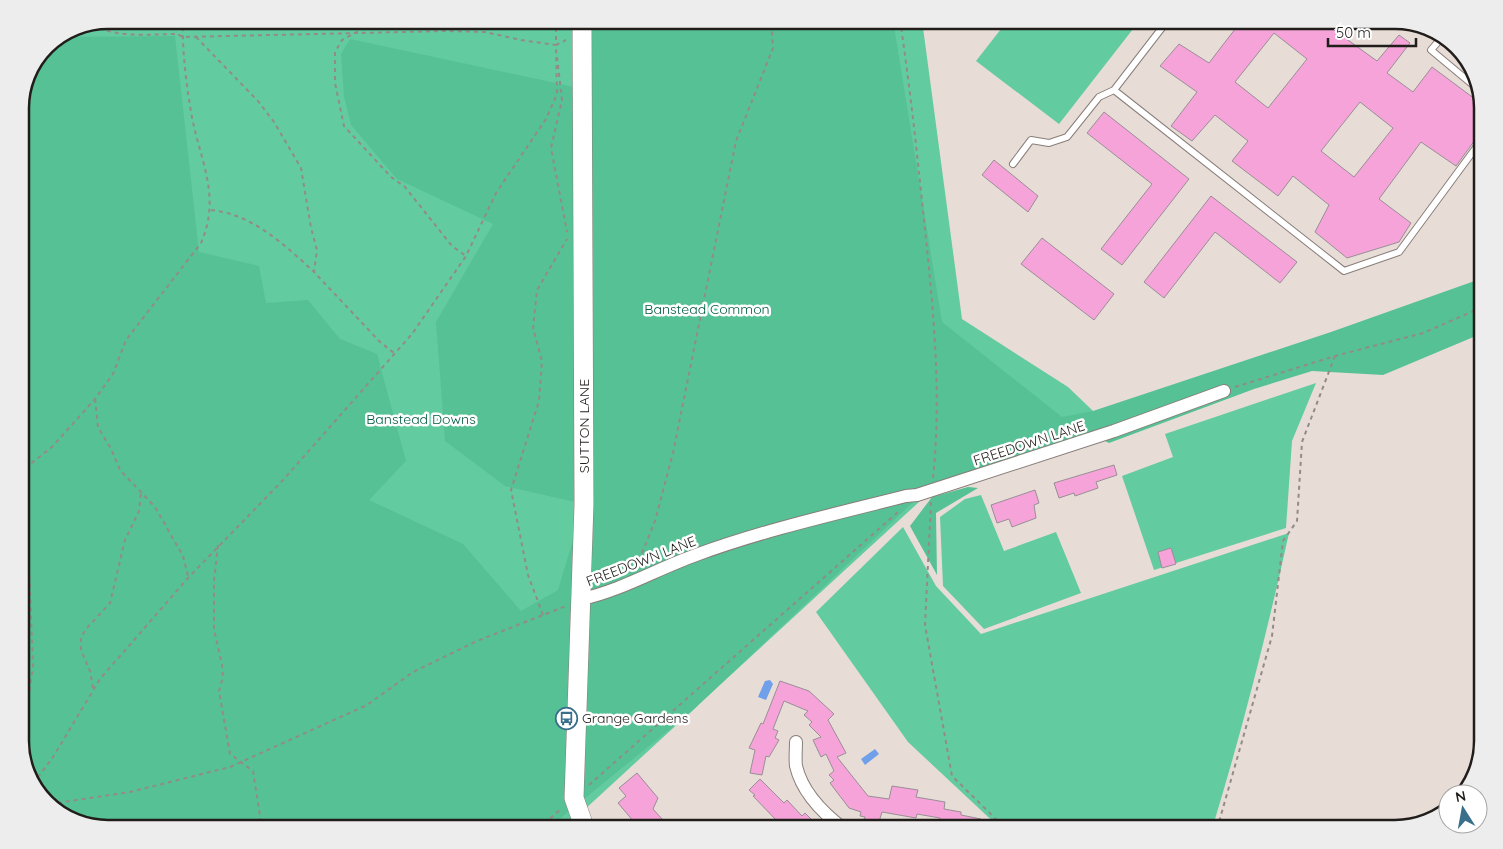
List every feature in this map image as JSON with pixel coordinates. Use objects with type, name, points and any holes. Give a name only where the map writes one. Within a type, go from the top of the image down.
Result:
[{"type":"main road","name":"SUTTON LANE","points":[[581,820],[574,798],[582,599],[584,475],[582,29]]},
{"type":"street","name":"FREEDOWN LANE","points":[[582,599],[628,584],[695,555],[772,530],[906,496],[917,495],[1114,431],[1224,391]]},
{"type":"street","points":[[796,742],[796,766],[802,782],[825,813],[833,820]]},
{"type":"lane","points":[[1013,164],[1031,140],[1049,143],[1067,137],[1099,97],[1114,90],[1161,29]]},
{"type":"lane","points":[[1438,41],[1431,50],[1470,83]]},
{"type":"lane","points":[[1114,90],[1344,271],[1399,252],[1474,150]]},
{"type":"path","points":[[102,29],[115,33],[177,34],[183,37],[444,31],[485,32],[556,45],[578,29]]},
{"type":"path","points":[[29,465],[52,447],[95,399],[113,374],[126,340],[201,243],[208,228],[210,210],[206,163],[192,114],[183,29]]},
{"type":"path","points":[[360,29],[342,40],[335,52],[335,83],[344,126],[391,177],[405,187],[452,246],[466,256]]},
{"type":"path","points":[[38,778],[54,758],[100,679],[188,578],[284,478],[412,334],[466,256],[496,193],[546,119],[556,94],[556,29]]},
{"type":"path","points":[[628,584],[655,522],[673,453],[736,142],[773,48],[772,29]]},
{"type":"path","points":[[901,29],[916,130],[932,285],[938,434],[932,490],[925,625],[952,776],[997,820]]},
{"type":"path","points":[[196,37],[258,101],[274,122],[302,168],[311,228],[317,250],[314,272]]},
{"type":"path","points":[[543,614],[528,575],[512,490],[539,402],[542,361],[533,328],[537,290],[568,237],[551,148],[562,100],[556,45]]},
{"type":"path","points":[[210,210],[227,212],[276,237],[314,272],[380,342],[394,353]]},
{"type":"path","points":[[1224,391],[1335,356],[1423,333],[1474,311]]},
{"type":"path","points":[[1220,820],[1272,636],[1283,541],[1297,521],[1302,442],[1335,356]]},
{"type":"path","points":[[95,399],[98,426],[120,470],[155,507],[182,556],[188,578]]},
{"type":"path","points":[[94,690],[90,671],[81,650],[81,637],[86,628],[110,603],[125,540],[140,511],[141,492]]},
{"type":"path","points":[[548,820],[917,495]]},
{"type":"path","points":[[218,545],[214,581],[214,629],[222,671],[219,691],[230,754],[252,771],[260,820]]},
{"type":"path","points":[[29,567],[33,666],[29,694]]},
{"type":"path","points":[[59,803],[130,792],[230,767],[367,705],[413,672],[477,641],[582,599]]},
{"type":"green space","name":"Banstead Common","points":[[108,29],[923,29],[962,319],[1068,387],[1114,431],[932,490],[573,820],[98,820],[87,818],[68,810],[52,797],[42,785],[33,767],[29,746],[29,103],[31,87],[37,73],[52,52],[64,42],[92,30]]},
{"type":"green space","name":"Banstead Common","points":[[573,29],[894,29],[942,322],[1062,417],[1093,411],[1331,332],[1474,281],[1474,337],[1383,375],[1312,371],[1254,389],[1109,443],[1091,434],[928,488],[691,712],[558,820],[98,820],[87,818],[68,810],[52,797],[42,785],[33,767],[29,746],[29,103],[31,87],[42,64],[52,52],[64,42],[74,37],[175,36],[199,252],[259,266],[266,303],[308,300],[340,339],[377,354],[406,461],[369,500],[463,544],[521,611],[558,590],[584,504],[505,486],[445,441],[436,322],[493,224],[397,179],[351,125],[344,96],[341,54],[350,39],[574,87]]},
{"type":"green space","points":[[1001,29],[1133,29],[1059,124],[976,61]]},
{"type":"green space","points":[[1316,383],[1292,441],[1286,528],[1154,570],[1122,476],[1173,457],[1165,434]]},
{"type":"green space","points":[[968,487],[978,488],[936,513],[937,575],[910,526],[932,497]]},
{"type":"green space","points":[[981,495],[1004,551],[1056,532],[1081,593],[984,629],[943,586],[940,517],[965,499]]},
{"type":"green space","points":[[903,527],[936,586],[981,634],[1289,533],[1254,682],[1215,820],[991,820],[908,742],[816,612]]},
{"type":"water","points":[[770,680],[773,684],[766,700],[758,697],[765,681]]},
{"type":"water","points":[[875,749],[879,754],[865,765],[861,759]]},
{"type":"building","points":[[1235,29],[1345,29],[1341,35],[1377,61],[1399,35],[1410,43],[1387,73],[1413,92],[1432,67],[1474,98],[1474,141],[1456,166],[1421,142],[1379,199],[1411,223],[1399,242],[1347,258],[1315,232],[1329,205],[1293,176],[1278,196],[1232,161],[1248,141],[1215,115],[1192,141],[1171,126],[1197,92],[1160,66],[1179,44],[1209,63]],"holes":[[[1274,33],[1307,59],[1268,108],[1235,82]],[[1360,102],[1393,128],[1354,177],[1321,151]]]},
{"type":"building","points":[[1104,112],[1189,179],[1122,265],[1101,249],[1152,184],[1087,133]]},
{"type":"building","points":[[994,160],[1038,196],[1028,212],[982,175]]},
{"type":"building","points":[[1211,196],[1297,262],[1280,283],[1215,232],[1164,298],[1144,282]]},
{"type":"building","points":[[1042,238],[1114,294],[1094,320],[1021,264]]},
{"type":"building","points":[[1114,465],[1117,475],[1096,482],[1098,488],[1075,496],[1074,493],[1059,498],[1054,483]]},
{"type":"building","points":[[1035,490],[1039,503],[1034,505],[1036,518],[1012,527],[1009,519],[997,523],[991,505]]},
{"type":"building","points":[[1171,548],[1176,564],[1162,568],[1158,552]]},
{"type":"building","points":[[780,681],[809,691],[834,714],[828,720],[846,753],[837,757],[868,796],[889,799],[892,786],[918,790],[916,797],[945,802],[944,809],[961,812],[961,815],[981,820],[940,820],[940,818],[917,814],[916,818],[882,812],[880,820],[864,819],[865,817],[860,816],[861,812],[849,808],[830,783],[834,780],[829,775],[834,771],[826,754],[821,757],[813,740],[821,737],[809,725],[812,722],[804,715],[808,711],[784,701],[773,729],[778,731],[775,738],[779,740],[769,757],[766,756],[762,775],[750,773],[755,750],[749,748],[761,723],[763,724]]},
{"type":"building","points":[[637,773],[658,798],[653,809],[663,820],[632,820],[618,803],[626,796],[619,788]]},
{"type":"building","points":[[760,779],[784,803],[787,800],[802,816],[805,813],[812,820],[776,820],[749,790]]},
{"type":"place","name":"Grange Gardens","points":[[566,718]]},
{"type":"park label","name":"Banstead Downs","points":[[421,419]]}]
